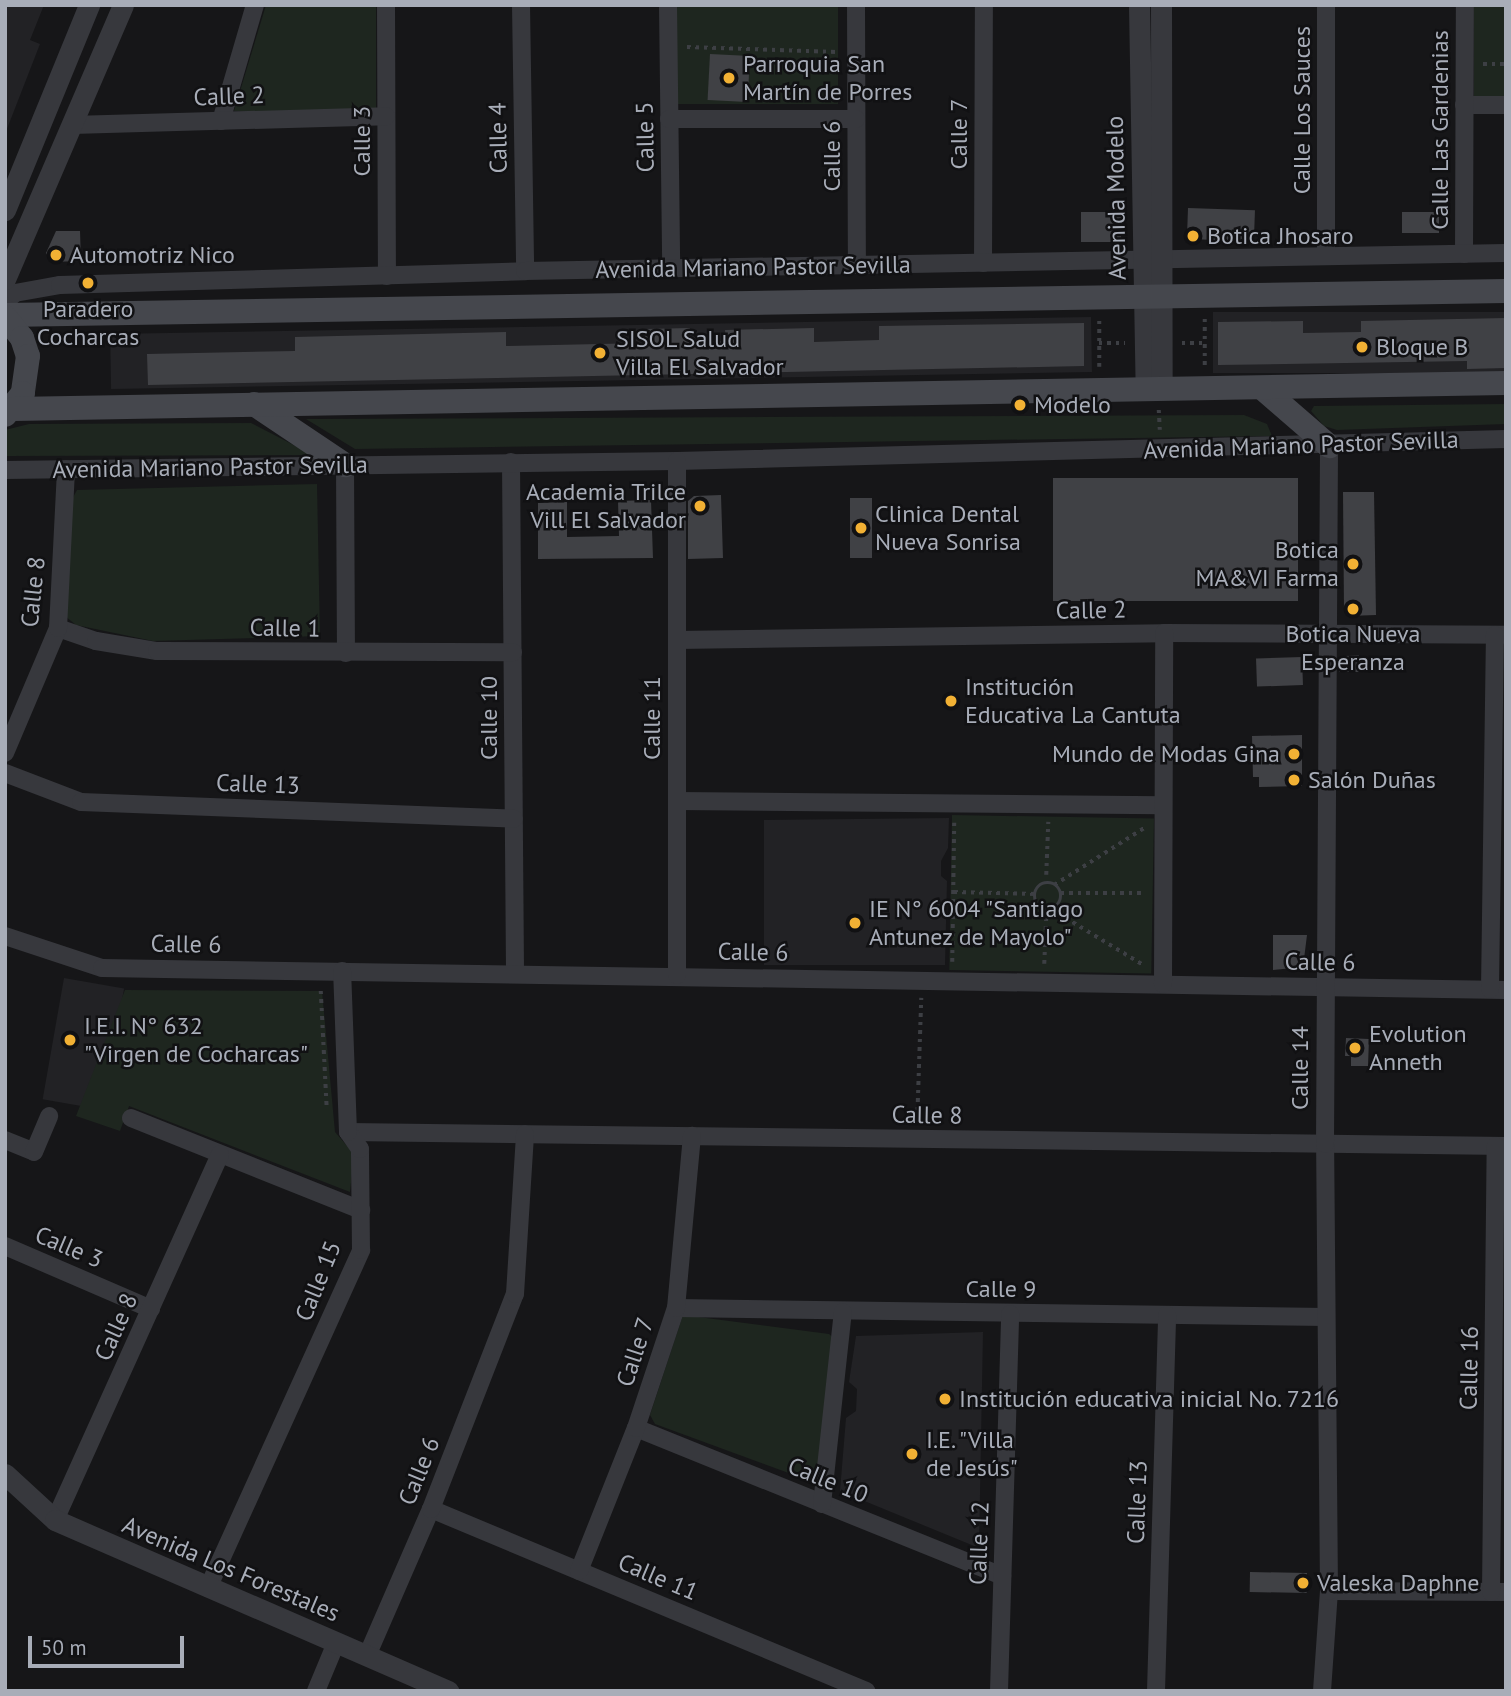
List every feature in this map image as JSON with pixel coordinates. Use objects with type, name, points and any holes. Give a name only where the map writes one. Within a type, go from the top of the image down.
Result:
[{"type":"main road","name":"Avenida Mariano Pastor Sevilla","points":[[5,316],[1506,291]]},
{"type":"main road","points":[[5,316],[22,338],[28,356],[23,393],[9,412]]},
{"type":"main road","points":[[9,412],[254,404],[1099,390],[1155,394],[1205,389],[1506,383]]},
{"type":"main road","points":[[1262,388],[1329,446]]},
{"type":"main road","points":[[254,404],[345,465]]},
{"type":"street","points":[[5,210],[89,5]]},
{"type":"street","points":[[5,279],[123,5]]},
{"type":"street","points":[[221,121],[255,5]]},
{"type":"street","name":"Calle 3","points":[[386,5],[387,276]]},
{"type":"street","name":"Calle 4","points":[[520,5],[525,271]]},
{"type":"street","name":"Calle 5","points":[[668,5],[671,268]]},
{"type":"street","name":"Calle 6","points":[[856,5],[857,265]]},
{"type":"street","name":"Calle 7","points":[[983,263],[984,5]]},
{"type":"street","name":"Avenida Modelo","points":[[1139,5],[1153,260]]},
{"type":"street","name":"Avenida Modelo","points":[[1155,394],[1153,260],[1161,5]]},
{"type":"street","name":"Calle Los Sauces","points":[[1326,5],[1326,256]]},
{"type":"street","name":"Calle Las Gardenias","points":[[1464,254],[1465,5]]},
{"type":"street","points":[[1464,105],[1506,105]]},
{"type":"street","name":"Calle 2","points":[[72,125],[386,116]]},
{"type":"street","points":[[669,119],[856,119]]},
{"type":"street","name":"Avenida Mariano Pastor Sevilla","points":[[5,302],[15,293],[60,285],[525,271],[1506,253]]},
{"type":"street","name":"Avenida Mariano Pastor Sevilla","points":[[5,470],[677,461],[1329,446],[1506,439]]},
{"type":"street","name":"Calle 14","points":[[1322,1691],[1329,1591],[1325,986],[1329,446]]},
{"type":"street","name":"Calle 11","points":[[677,461],[677,975]]},
{"type":"street","name":"Calle 10","points":[[511,462],[515,973]]},
{"type":"street","points":[[345,465],[346,653]]},
{"type":"street","name":"Calle 8","points":[[5,753],[58,628],[66,469]]},
{"type":"street","name":"Calle 1","points":[[58,628],[138,649],[346,653],[513,652]]},
{"type":"street","points":[[1163,984],[1164,633]]},
{"type":"street","name":"Calle 2","points":[[677,640],[1164,633],[1500,635]]},
{"type":"street","points":[[1498,989],[1500,635]]},
{"type":"street","name":"Calle 13","points":[[5,773],[81,802],[514,819]]},
{"type":"street","points":[[677,801],[1163,805]]},
{"type":"street","name":"Calle 6","points":[[5,936],[102,968],[1498,989]]},
{"type":"street","name":"Calle 15","points":[[208,1588],[361,1250],[360,1149],[348,1132],[342,971]]},
{"type":"street","points":[[5,1140],[34,1152],[49,1116]]},
{"type":"street","points":[[131,1118],[360,1210]]},
{"type":"street","name":"Calle 8","points":[[348,1132],[1501,1146]]},
{"type":"street","name":"Calle 6","points":[[367,1656],[431,1509],[515,1294],[525,1134]]},
{"type":"street","name":"Calle 7","points":[[579,1571],[636,1428],[676,1308],[692,1136]]},
{"type":"street","name":"Calle 16","points":[[1499,1592],[1501,1146]]},
{"type":"street","name":"Calle 8","points":[[54,1520],[220,1154]]},
{"type":"street","name":"Calle 3","points":[[5,1246],[151,1309]]},
{"type":"street","name":"Calle 9","points":[[676,1308],[1326,1317]]},
{"type":"street","points":[[822,1504],[843,1312]]},
{"type":"street","name":"Calle 12","points":[[999,1691],[1010,1314]]},
{"type":"street","name":"Calle 13","points":[[1156,1691],[1167,1315]]},
{"type":"street","name":"Calle 10","points":[[636,1428],[1002,1576]]},
{"type":"street","name":"Avenida Los Forestales","points":[[5,1474],[54,1520],[448,1691]]},
{"type":"street","name":"Calle 11","points":[[431,1509],[866,1691]]},
{"type":"street","points":[[1329,1591],[1499,1592]]},
{"type":"street","points":[[316,1691],[336,1643]]},
{"type":"path","points":[[687,59],[687,47],[856,52]]},
{"type":"path","points":[[1481,64],[1506,64]]},
{"type":"path","points":[[1205,296],[1205,389]]},
{"type":"path","points":[[1099,390],[1100,298]]},
{"type":"path","points":[[1155,394],[1160,450]]},
{"type":"path","points":[[965,966],[952,965],[954,821],[968,821]]},
{"type":"path","points":[[1035,822],[1061,822]]},
{"type":"path","points":[[1046,875],[1048,822]]},
{"type":"path","points":[[1138,823],[1151,823]]},
{"type":"path","points":[[954,892],[1036,894],[1045,884],[1054,884],[1151,823]]},
{"type":"path","points":[[1150,835],[1151,823]]},
{"type":"path","points":[[1149,906],[1150,882]]},
{"type":"path","points":[[1051,909],[1060,903],[1061,893],[1054,884]]},
{"type":"path","points":[[1061,893],[1149,894]]},
{"type":"path","points":[[1036,894],[1038,904],[1051,909],[1148,967]]},
{"type":"path","points":[[1044,966],[1046,917]]},
{"type":"path","points":[[1148,967],[1149,955]]},
{"type":"path","points":[[1031,966],[1057,967]]},
{"type":"path","points":[[1135,967],[1148,967]]},
{"type":"path","points":[[916,1139],[922,979]]},
{"type":"path","points":[[321,987],[324,1109],[347,1108]]},
{"type":"shaded area","points":[[5,5],[44,5],[30,40],[40,44],[5,134]]},
{"type":"shaded area","points":[[266,5],[376,5],[376,111],[234,111]]},
{"type":"shaded area","points":[[677,5],[838,5],[838,104],[677,104]]},
{"type":"shaded area","points":[[1474,5],[1506,5],[1506,99],[1474,99]]},
{"type":"shaded area","name":"Bloque B","points":[[1213,312],[1506,312],[1506,373],[1213,373]]},
{"type":"shaded area","name":"SISOL Salud Villa El Salvador","points":[[1091,317],[1092,372],[111,389],[110,334]]},
{"type":"shaded area","points":[[1506,404],[1506,424],[1337,430],[1324,426],[1311,411],[1314,406]]},
{"type":"shaded area","points":[[1244,415],[1267,424],[1272,436],[355,449],[306,419]]},
{"type":"shaded area","points":[[251,423],[313,455],[5,456],[5,430],[29,424]]},
{"type":"shaded area","points":[[317,484],[320,636],[153,641],[76,625],[65,616],[71,501],[77,490]]},
{"type":"shaded area","points":[[952,815],[1154,819],[1151,974],[949,970]]},
{"type":"shaded area","name":"IE N° 6004 \"Santiago Antunez de Mayolo\"","points":[[949,818],[948,848],[941,861],[941,876],[947,881],[945,965],[764,965],[764,820]]},
{"type":"shaded area","name":"I.E.I. N° 632 \"Virgen de Cocharcas\"","points":[[64,978],[124,989],[103,1110],[43,1099]]},
{"type":"shaded area","points":[[125,990],[322,991],[335,1132],[354,1154],[350,1192],[129,1106],[120,1131],[76,1116]]},
{"type":"shaded area","points":[[683,1315],[829,1334],[835,1339],[819,1478],[813,1482],[655,1424],[650,1415]]},
{"type":"shaded area","name":"I.E. \"Villa de Jesús\"","points":[[983,1332],[979,1548],[840,1491],[846,1418],[856,1411],[857,1389],[849,1382],[856,1336]]},
{"type":"building","name":"Parroquia San Martín de Porres","points":[[710,54],[750,56],[748,102],[708,100]]},
{"type":"building","points":[[1188,208],[1255,210],[1254,241],[1187,239]]},
{"type":"building","points":[[1081,212],[1121,212],[1121,242],[1081,242]]},
{"type":"building","points":[[1402,212],[1439,212],[1439,233],[1402,233]]},
{"type":"building","points":[[56,231],[80,231],[81,261],[51,262],[46,253]]},
{"type":"building","name":"Bloque B","points":[[1506,318],[1506,368],[1467,369],[1467,361],[1218,365],[1218,322],[1303,321],[1303,333],[1361,332],[1361,321]]},
{"type":"building","name":"SISOL Salud Villa El Salvador","points":[[1084,323],[1084,366],[148,385],[147,354],[295,351],[295,337],[506,332],[506,346],[645,343],[645,329],[690,328],[691,342],[726,341],[725,330],[814,328],[814,342],[879,340],[879,326]]},
{"type":"building","points":[[1053,478],[1298,478],[1298,601],[1053,601]]},
{"type":"building","points":[[1343,492],[1374,492],[1376,615],[1349,616],[1344,610]]},
{"type":"building","points":[[721,495],[723,558],[688,559],[688,501],[694,496]]},
{"type":"building","name":"Clinica Dental Nueva Sonrisa","points":[[850,498],[872,498],[872,558],[850,558]]},
{"type":"building","points":[[651,500],[653,558],[538,559],[538,503],[567,502],[567,537],[619,536],[618,501]]},
{"type":"building","points":[[1359,655],[1359,672],[1339,672],[1346,656]]},
{"type":"building","points":[[1302,657],[1303,685],[1257,687],[1256,659]]},
{"type":"building","points":[[1302,735],[1302,786],[1259,787],[1259,777],[1253,777],[1252,736]]},
{"type":"building","points":[[1273,935],[1307,935],[1303,967],[1273,970]]},
{"type":"building","points":[[1346,1038],[1369,1039],[1368,1066],[1351,1066],[1351,1056],[1345,1056]]},
{"type":"building","points":[[1250,1572],[1307,1573],[1307,1593],[1250,1592]]},
{"type":"place","name":"Parroquia San Martín de Porres","points":[[729,78]]},
{"type":"place","name":"Botica Jhosaro","points":[[1193,236]]},
{"type":"place","name":"Automotriz Nico","points":[[56,255]]},
{"type":"place","name":"Paradero Cocharcas","points":[[88,283]]},
{"type":"place","name":"Bloque B","points":[[1362,347]]},
{"type":"place","name":"SISOL Salud Villa El Salvador","points":[[600,353]]},
{"type":"place","name":"Modelo","points":[[1020,405]]},
{"type":"place","name":"Academia Trilce Vill El Salvador","points":[[700,506]]},
{"type":"place","name":"Clinica Dental Nueva Sonrisa","points":[[861,528]]},
{"type":"place","name":"Botica MA&VI Farma","points":[[1353,564]]},
{"type":"place","name":"Botica Nueva Esperanza","points":[[1353,609]]},
{"type":"place","name":"Institución Educativa La Cantuta","points":[[951,701]]},
{"type":"place","name":"Mundo de Modas Gina","points":[[1294,754]]},
{"type":"place","name":"Salón Duñas","points":[[1294,780]]},
{"type":"place","name":"IE N° 6004 \"Santiago Antunez de Mayolo\"","points":[[855,923]]},
{"type":"place","name":"I.E.I. N° 632 \"Virgen de Cocharcas\"","points":[[70,1040]]},
{"type":"place","name":"Evolution Anneth","points":[[1355,1048]]},
{"type":"place","name":"Institución educativa inicial No. 7216","points":[[945,1399]]},
{"type":"place","name":"I.E. \"Villa de Jesús\"","points":[[912,1454]]},
{"type":"place","name":"Valeska Daphne","points":[[1303,1583]]}]
